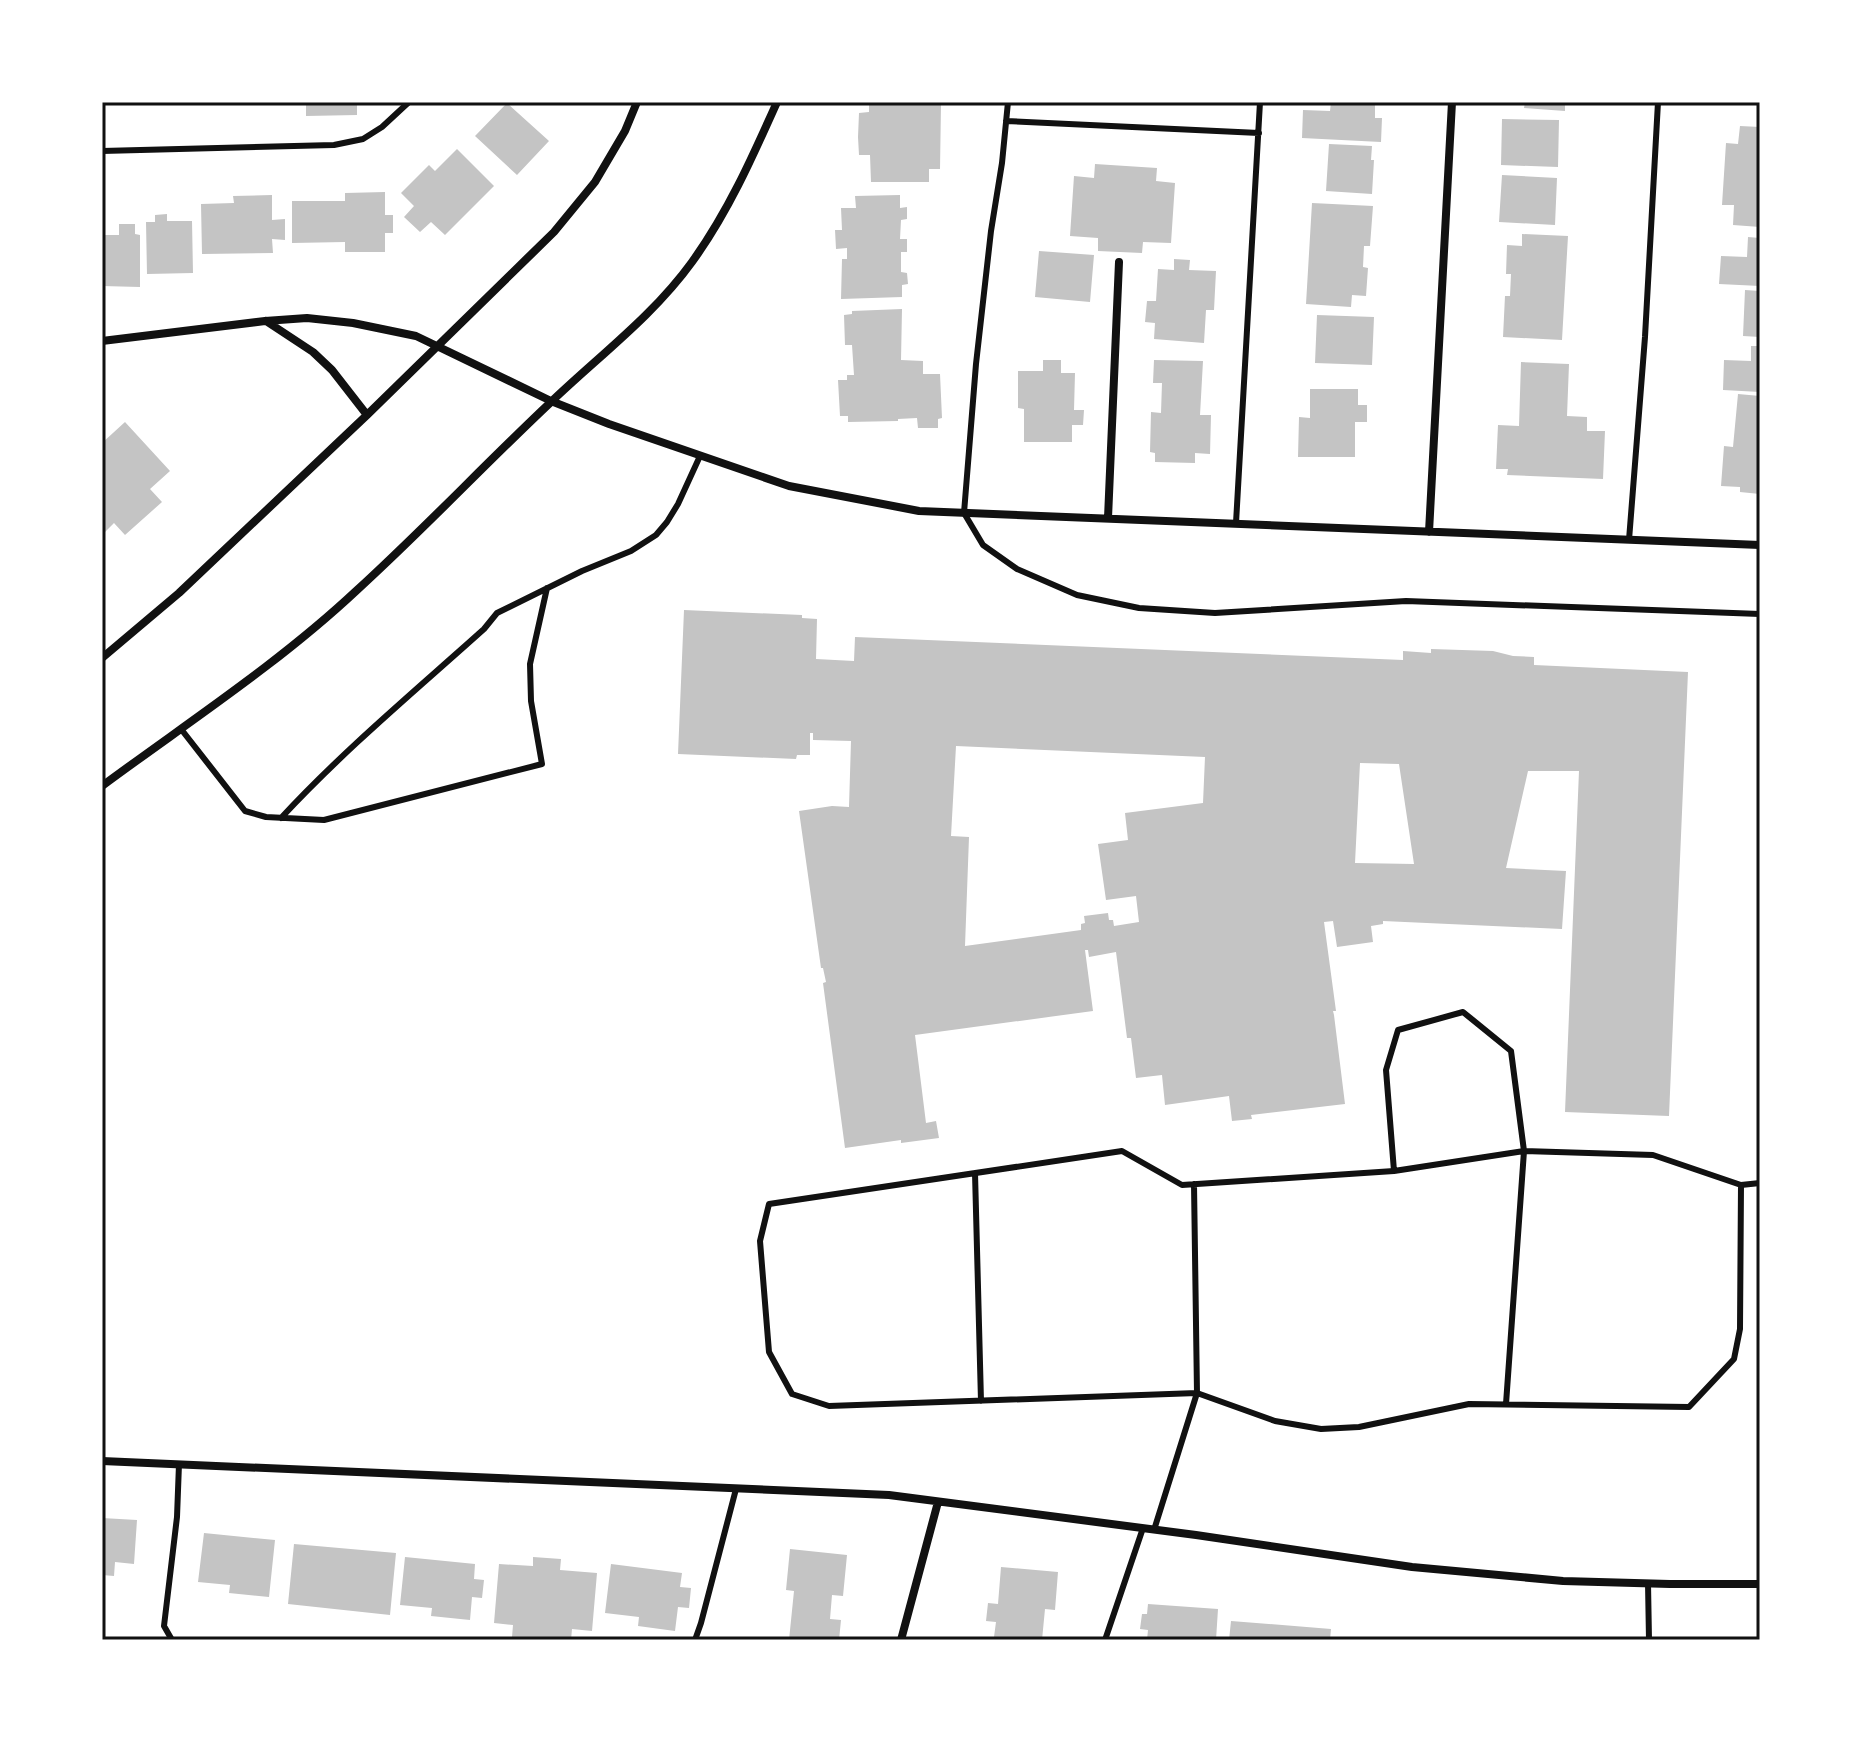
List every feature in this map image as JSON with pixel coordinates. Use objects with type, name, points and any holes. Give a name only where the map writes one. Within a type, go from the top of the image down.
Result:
[{"type":"street","points":[[102,658],[179,593],[554,232],[595,182],[625,131],[637,102]]},
{"type":"street","points":[[102,786],[232,692],[355,593],[551,401],[657,305],[724,215],[777,102]]},
{"type":"street","points":[[1429,532],[1452,102]]},
{"type":"street","points":[[1108,518],[1119,262]]},
{"type":"street","points":[[102,341],[307,318],[353,323],[416,336],[551,401],[700,456],[789,486],[919,511],[1760,545]]},
{"type":"street","points":[[265,321],[313,352],[332,370],[367,415]]},
{"type":"street","points":[[102,1461],[889,1495],[1412,1567],[1563,1581],[1760,1584]]},
{"type":"street","points":[[901,1640],[938,1502]]},
{"type":"lane","points":[[102,151],[334,145],[363,139],[382,127],[409,102]]},
{"type":"lane","points":[[1008,102],[976,364],[964,513],[983,545],[1017,569],[1077,595],[1139,608],[1215,613],[1406,601],[1760,614]]},
{"type":"lane","points":[[1236,523],[1260,102]]},
{"type":"lane","points":[[1629,540],[1645,337],[1658,102]]},
{"type":"lane","points":[[1006,121],[1259,133]]},
{"type":"lane","points":[[281,818],[354,744],[484,629],[497,613],[582,571],[631,551],[656,535],[673,513],[700,456]]},
{"type":"lane","points":[[180,728],[245,811],[266,817],[324,820],[542,764],[531,701],[530,664],[547,588]]},
{"type":"lane","points":[[1394,1171],[1386,1070],[1398,1030],[1463,1012],[1511,1051],[1524,1151],[1506,1404]]},
{"type":"lane","points":[[1741,1185],[1740,1329],[1734,1359],[1689,1407],[1469,1404],[1359,1427],[1321,1429],[1275,1421],[1197,1393],[829,1406],[792,1394],[769,1352],[760,1241],[769,1204],[1122,1151],[1182,1185],[1394,1171],[1524,1151],[1653,1155],[1741,1185],[1760,1183]]},
{"type":"lane","points":[[975,1173],[981,1401]]},
{"type":"lane","points":[[1154,1530],[1197,1393],[1194,1184]]},
{"type":"lane","points":[[172,1640],[164,1626],[177,1517],[179,1464]]},
{"type":"lane","points":[[695,1640],[736,1489]]},
{"type":"lane","points":[[1105,1640],[1143,1528]]},
{"type":"lane","points":[[1648,1583],[1649,1640]]},
{"type":"building","points":[[306,102],[357,102],[357,115],[306,116]]},
{"type":"building","points":[[869,102],[941,103],[940,169],[929,169],[929,182],[871,182],[870,155],[859,155],[858,137],[859,113],[869,112]]},
{"type":"building","points":[[1331,102],[1375,102],[1375,118],[1382,118],[1381,142],[1302,138],[1303,110],[1330,111]]},
{"type":"building","points":[[1525,102],[1565,102],[1565,111],[1524,108]]},
{"type":"building","points":[[507,103],[549,141],[517,175],[475,136]]},
{"type":"building","points":[[1502,119],[1559,120],[1558,167],[1501,165]]},
{"type":"building","points":[[1740,126],[1760,127],[1760,227],[1733,225],[1734,205],[1722,205],[1726,143],[1738,144]]},
{"type":"building","points":[[1329,144],[1372,146],[1372,194],[1326,191]]},
{"type":"building","points":[[457,149],[494,186],[445,235],[431,222],[420,232],[404,217],[414,206],[401,193],[429,165],[435,171]]},
{"type":"building","points":[[1095,164],[1157,168],[1156,181],[1175,183],[1171,243],[1143,242],[1142,253],[1098,251],[1098,238],[1070,236],[1074,176],[1094,178]]},
{"type":"building","points":[[1502,175],[1557,178],[1555,225],[1499,222]]},
{"type":"building","points":[[385,192],[385,215],[393,215],[393,233],[385,233],[385,252],[345,252],[345,242],[292,243],[292,201],[345,201],[345,193]]},
{"type":"building","points":[[272,195],[272,220],[285,219],[285,240],[272,239],[273,253],[202,254],[201,204],[234,203],[233,196]]},
{"type":"building","points":[[900,195],[900,208],[907,207],[907,219],[901,220],[900,239],[907,239],[907,252],[901,252],[901,272],[907,273],[908,284],[902,285],[902,297],[841,299],[842,259],[847,259],[847,248],[836,249],[835,230],[842,230],[841,208],[856,208],[855,196]]},
{"type":"building","points":[[1312,203],[1373,206],[1370,246],[1364,246],[1363,267],[1368,268],[1366,296],[1352,295],[1351,307],[1306,304]]},
{"type":"building","points":[[167,214],[167,221],[192,221],[193,273],[147,274],[146,222],[155,222],[155,215]]},
{"type":"building","points":[[119,224],[135,224],[135,234],[140,235],[140,287],[102,286],[102,235],[119,235]]},
{"type":"building","points":[[1522,234],[1568,236],[1562,340],[1503,337],[1505,296],[1510,296],[1511,274],[1506,274],[1507,245],[1522,246]]},
{"type":"building","points":[[1748,237],[1760,238],[1760,286],[1719,284],[1721,256],[1747,257]]},
{"type":"building","points":[[1039,251],[1094,255],[1090,302],[1035,297]]},
{"type":"building","points":[[1174,259],[1190,260],[1189,270],[1216,271],[1214,310],[1206,310],[1204,343],[1154,339],[1155,323],[1145,322],[1147,301],[1156,301],[1158,269],[1174,270]]},
{"type":"building","points":[[1745,290],[1760,291],[1760,337],[1743,336]]},
{"type":"building","points":[[902,309],[901,360],[923,361],[923,374],[940,374],[942,418],[938,419],[938,428],[918,428],[917,418],[848,422],[848,416],[840,416],[838,380],[847,380],[847,375],[854,375],[852,345],[845,345],[844,315],[852,314],[852,311]]},
{"type":"building","points":[[1317,315],[1374,317],[1372,365],[1315,363]]},
{"type":"building","points":[[1751,346],[1760,346],[1760,392],[1723,390],[1724,360],[1751,361]]},
{"type":"building","points":[[1043,360],[1061,360],[1061,373],[1075,373],[1074,410],[1084,410],[1083,425],[1072,425],[1072,442],[1024,442],[1024,409],[1018,408],[1018,371],[1043,371]]},
{"type":"building","points":[[1154,360],[1203,361],[1200,415],[1211,415],[1210,454],[1195,453],[1195,463],[1155,462],[1155,453],[1150,452],[1151,412],[1161,413],[1162,383],[1153,383]]},
{"type":"building","points":[[1521,362],[1569,364],[1567,416],[1587,417],[1587,431],[1605,431],[1603,479],[1507,475],[1508,469],[1496,469],[1498,425],[1519,426]]},
{"type":"building","points":[[1310,389],[1358,389],[1358,405],[1367,405],[1367,422],[1355,422],[1355,457],[1298,457],[1299,417],[1310,418]]},
{"type":"building","points":[[1738,394],[1760,396],[1760,494],[1740,492],[1740,487],[1721,486],[1724,446],[1733,447]]},
{"type":"building","points":[[125,422],[170,471],[150,489],[162,502],[125,535],[114,523],[102,535],[102,443]]},
{"type":"building","points":[[684,610],[802,615],[802,618],[817,619],[816,659],[854,661],[855,637],[1403,660],[1403,651],[1493,651],[1534,657],[1534,665],[1688,672],[1669,1116],[1565,1112],[1579,771],[1528,771],[1506,868],[1566,871],[1562,929],[1383,921],[1383,924],[1371,926],[1373,942],[1337,947],[1333,921],[1324,922],[1345,1104],[1251,1115],[1252,1119],[1232,1121],[1229,1096],[1165,1105],[1162,1075],[1136,1078],[1131,1038],[1127,1038],[1116,952],[1089,957],[1088,950],[1085,950],[1093,1011],[915,1035],[926,1123],[936,1121],[939,1138],[845,1148],[823,983],[826,982],[821,968],[799,811],[849,807],[851,741],[813,740],[813,733],[810,733],[810,755],[797,755],[796,759],[678,754]],"holes":[[[956,746],[1205,757],[1203,803],[1125,813],[1128,840],[1098,844],[1106,900],[1136,896],[1139,922],[1114,926],[1108,913],[1084,916],[1085,923],[1081,924],[1081,930],[965,946],[969,837],[951,836]],[[1360,763],[1399,764],[1414,864],[1355,863]]]},
{"type":"building","points":[[102,1518],[137,1520],[134,1564],[115,1562],[114,1576],[102,1575]]},
{"type":"building","points":[[204,1533],[275,1540],[269,1597],[229,1593],[230,1585],[198,1582]]},
{"type":"building","points":[[294,1544],[396,1553],[390,1615],[288,1604]]},
{"type":"building","points":[[790,1549],[847,1555],[843,1596],[832,1595],[830,1619],[841,1620],[839,1640],[789,1640],[794,1591],[786,1590]]},
{"type":"building","points":[[405,1557],[475,1564],[474,1579],[484,1580],[482,1598],[472,1597],[470,1620],[431,1616],[432,1608],[400,1605]]},
{"type":"building","points":[[533,1557],[561,1559],[560,1570],[597,1573],[592,1631],[572,1629],[571,1640],[548,1640],[512,1637],[513,1625],[494,1623],[499,1564],[533,1566]]},
{"type":"building","points":[[611,1564],[682,1573],[680,1587],[691,1588],[689,1608],[678,1607],[675,1631],[638,1626],[639,1617],[605,1613]]},
{"type":"building","points":[[1001,1567],[1058,1572],[1055,1610],[1045,1609],[1042,1640],[994,1637],[996,1622],[986,1621],[988,1603],[998,1604]]},
{"type":"building","points":[[1148,1604],[1218,1609],[1216,1640],[1147,1640],[1148,1630],[1140,1629],[1142,1614],[1147,1614]]},
{"type":"building","points":[[1231,1621],[1331,1629],[1330,1640],[1229,1640]]}]
